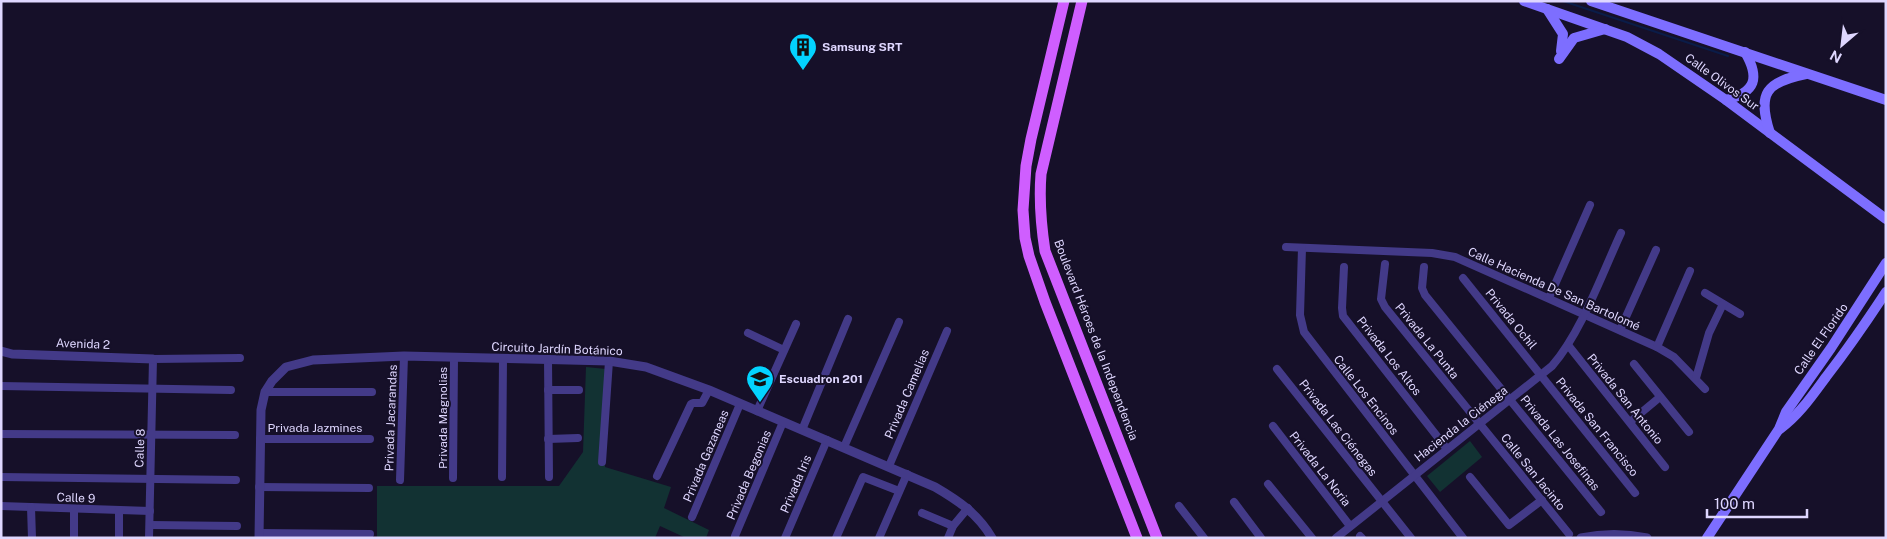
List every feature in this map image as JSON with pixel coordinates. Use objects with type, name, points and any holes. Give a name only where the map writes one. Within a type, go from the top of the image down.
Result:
[{"type":"main road","points":[[1064,1],[1026,166],[1023,210],[1029,256],[1045,302],[1138,538]]},
{"type":"main road","name":"Boulevard Héroes de la Independencia","points":[[1082,1],[1041,174],[1039,202],[1045,252],[1157,538]]},
{"type":"main road","name":"Calle Olivos Sur","points":[[1524,1],[1627,37],[1659,54],[1726,100],[1886,219]]},
{"type":"main road","name":"Calle Olivos Sur","points":[[1591,1],[1886,100]]},
{"type":"main road","points":[[1547,9],[1563,34],[1574,38],[1605,29]]},
{"type":"main road","points":[[1563,34],[1560,59],[1574,38]]},
{"type":"main road","points":[[1726,100],[1745,93],[1752,82],[1754,74],[1752,64],[1745,52]]},
{"type":"main road","points":[[1770,133],[1764,115],[1764,106],[1765,98],[1771,88],[1779,81],[1807,74]]},
{"type":"main road","points":[[1029,256],[1046,282],[1058,284]]},
{"type":"main road","name":"Calle El Florido","points":[[1707,538],[1779,429],[1786,412],[1831,348],[1886,262]]},
{"type":"main road","name":"Calle El Florido","points":[[1779,429],[1794,418],[1806,404],[1855,338],[1886,292]]},
{"type":"street","points":[[1549,298],[1590,205]]},
{"type":"street","name":"Hacienda la Ciénega","points":[[1336,538],[1552,366],[1568,345],[1621,233]]},
{"type":"street","name":"Calle Hacienda De San Bartolomé","points":[[1286,247],[1444,255],[1466,261],[1657,347],[1674,357],[1706,389]]},
{"type":"street","name":"Calle Los Encinos","points":[[1302,248],[1300,315],[1304,332],[1463,538]]},
{"type":"street","points":[[1620,330],[1656,250]]},
{"type":"street","name":"Privada La Punta","points":[[1385,264],[1383,303],[1480,423]]},
{"type":"street","name":"Privada Las Josefinas","points":[[1424,266],[1422,288],[1425,296],[1511,399],[1601,512]]},
{"type":"street","name":"Privada Los Altos","points":[[1344,267],[1343,316],[1447,449]]},
{"type":"street","points":[[1657,347],[1690,271]]},
{"type":"street","name":"Privada Ochil","points":[[1463,278],[1541,375]]},
{"type":"street","points":[[1705,293],[1740,314]]},
{"type":"street","points":[[1696,378],[1708,333],[1724,304]]},
{"type":"street","points":[[802,430],[848,319]]},
{"type":"street","points":[[844,447],[898,322]]},
{"type":"street","points":[[757,411],[796,324]]},
{"type":"street","name":"Privada Camelias","points":[[889,466],[947,331]]},
{"type":"street","points":[[748,333],[784,350]]},
{"type":"street","name":"Privada San Antonio","points":[[1568,345],[1665,467]]},
{"type":"street","points":[[1,351],[12,354]]},
{"type":"street","points":[[1,357],[12,354]]},
{"type":"street","name":"Avenida 2","points":[[12,354],[153,359]]},
{"type":"street","name":"Circuito Jardín Botánico","points":[[259,535],[261,410],[265,392],[272,381],[286,368],[313,360],[404,356],[609,361],[646,367],[709,390],[936,487],[968,508],[992,538]]},
{"type":"street","name":"Privada Jacarandas","points":[[400,480],[404,356]]},
{"type":"street","points":[[153,359],[240,358]]},
{"type":"street","name":"Privada Magnolias","points":[[454,358],[454,478]]},
{"type":"street","name":"Calle 8","points":[[150,538],[153,359]]},
{"type":"street","points":[[502,477],[503,359]]},
{"type":"street","points":[[548,359],[549,476]]},
{"type":"street","points":[[602,462],[609,361]]},
{"type":"street","points":[[1634,364],[1689,432]]},
{"type":"street","name":"Privada Las Ciénegas","points":[[1277,369],[1411,538]]},
{"type":"street","name":"Privada San Francisco","points":[[1541,375],[1636,493]]},
{"type":"street","points":[[1,386],[231,390]]},
{"type":"street","points":[[548,390],[579,390]]},
{"type":"street","points":[[657,476],[691,404],[702,403],[709,390]]},
{"type":"street","points":[[265,392],[372,392]]},
{"type":"street","points":[[1630,422],[1660,397]]},
{"type":"street","name":"Privada Gazaneas","points":[[692,517],[740,404]]},
{"type":"street","name":"Privada Begonias","points":[[735,536],[783,422]]},
{"type":"street","name":"Calle San Jacinto","points":[[1480,423],[1569,534]]},
{"type":"street","name":"Privada La Noria","points":[[1273,426],[1350,526]]},
{"type":"street","points":[[1,434],[235,435]]},
{"type":"street","points":[[548,438],[578,438]]},
{"type":"street","name":"Privada Jazmines","points":[[260,439],[370,439]]},
{"type":"street","name":"Privada Iris","points":[[785,538],[828,440]]},
{"type":"street","points":[[879,538],[907,474]]},
{"type":"street","points":[[1,477],[236,480]]},
{"type":"street","points":[[836,538],[863,477],[899,492]]},
{"type":"street","points":[[1470,477],[1510,525],[1542,500]]},
{"type":"street","points":[[1268,484],[1312,538]]},
{"type":"street","points":[[259,487],[369,488]]},
{"type":"street","points":[[1234,502],[1261,538]]},
{"type":"street","name":"Calle 9","points":[[1,506],[150,511]]},
{"type":"street","points":[[1179,506],[1204,538]]},
{"type":"street","points":[[31,507],[32,538]]},
{"type":"street","points":[[948,538],[953,526],[968,508]]},
{"type":"street","points":[[74,509],[74,538]]},
{"type":"street","points":[[119,510],[119,538]]},
{"type":"street","points":[[922,514],[953,526]]},
{"type":"street","points":[[150,526],[236,526]]},
{"type":"street","points":[[259,535],[370,534]]},
{"type":"street","points":[[1581,538],[1605,534],[1621,534],[1647,538]]},
{"type":"green space","points":[[586,367],[606,369],[605,467],[671,487],[664,508],[709,530],[706,538],[686,538],[660,526],[655,538],[377,538],[377,486],[559,486],[583,452]]},
{"type":"green space","points":[[1470,441],[1482,457],[1440,492],[1427,476]]},
{"type":"waterway","points":[[1563,1],[1728,56]]},
{"type":"place","name":"Samsung SRT","points":[[803,71]]},
{"type":"place","name":"Escuadron 201","points":[[760,403]]}]
